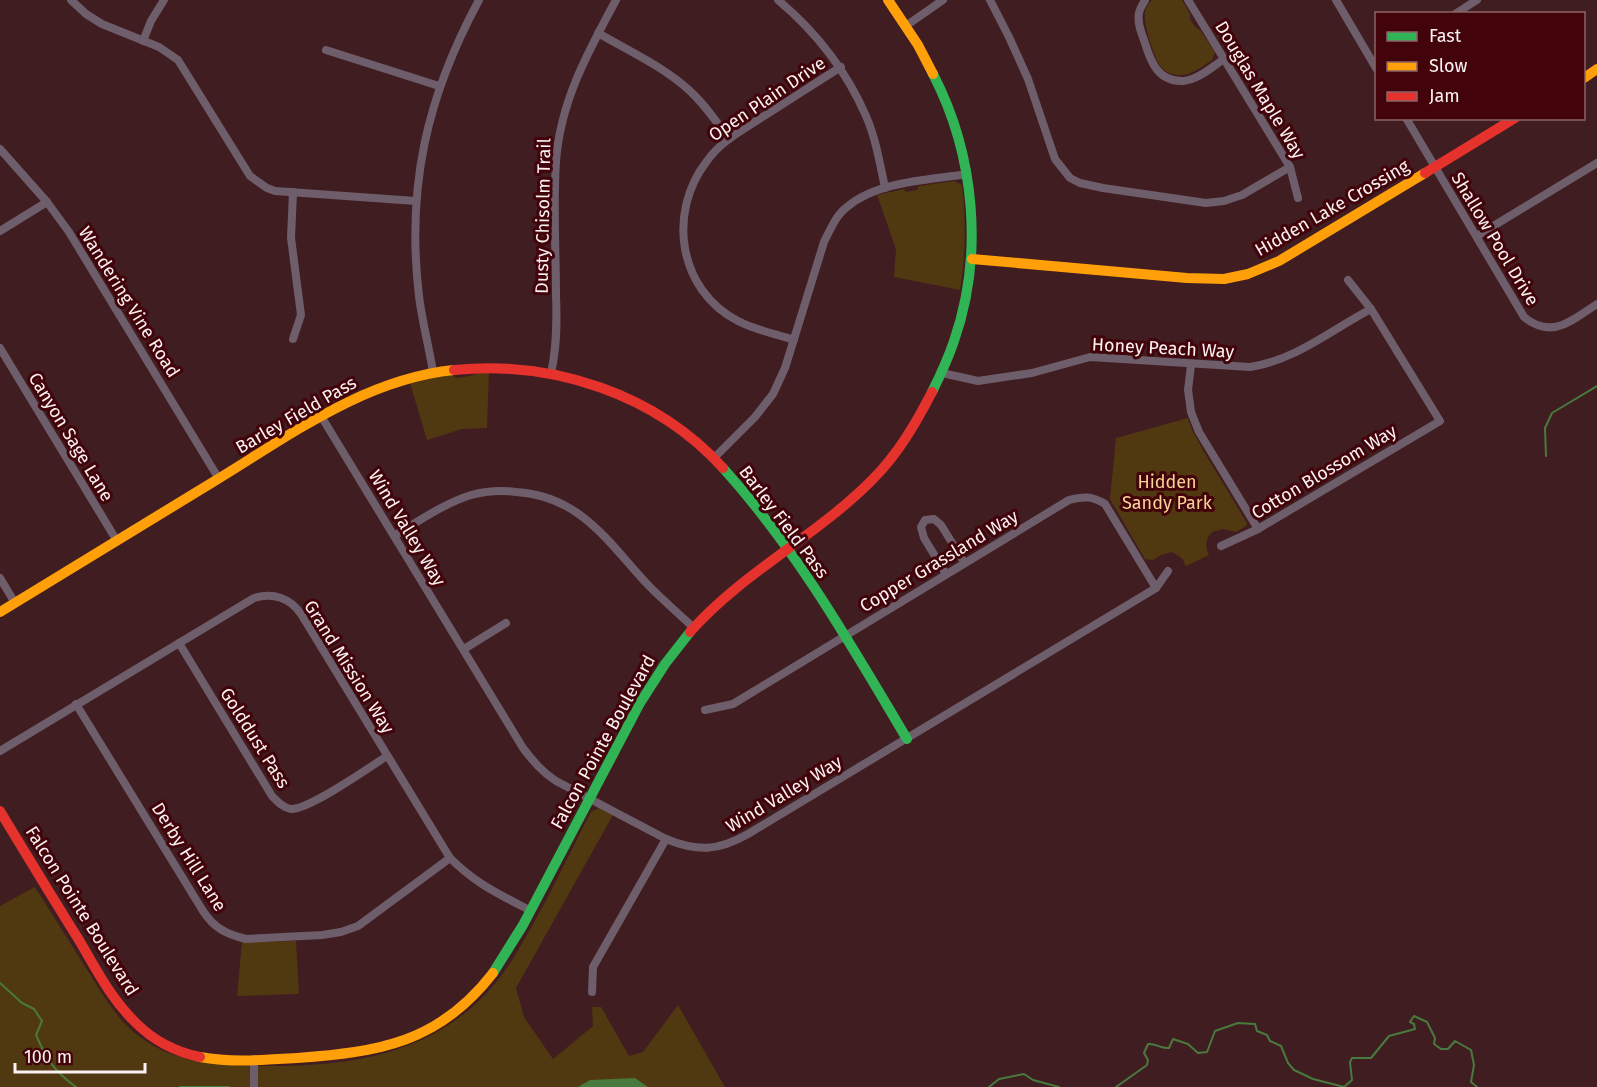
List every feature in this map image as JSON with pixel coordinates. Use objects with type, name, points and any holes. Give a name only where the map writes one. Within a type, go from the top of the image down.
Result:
[{"type":"street","points":[[71,0],[86,14],[102,24],[159,47],[178,60],[250,176],[267,188],[416,201]]},
{"type":"street","points":[[143,41],[156,10],[164,0]]},
{"type":"street","points":[[433,372],[419,298],[415,227],[416,201],[431,112],[439,86],[463,28],[479,0]]},
{"type":"street","name":"Dusty Chisolm Trail","points":[[550,373],[557,338],[556,162],[562,115],[571,88],[616,0]]},
{"type":"street","points":[[778,0],[821,40],[841,67],[867,117],[875,140],[885,188]]},
{"type":"street","name":"Falcon Pointe Boulevard","points":[[0,811],[100,976],[133,1021],[156,1039],[189,1054],[212,1059],[254,1059],[359,1054],[407,1041],[432,1029],[474,997],[503,960],[651,685],[671,655],[724,597],[849,501],[873,479],[893,456],[916,423],[942,373],[957,334],[969,285],[972,259],[967,174],[958,129],[934,69],[907,25],[888,0]]},
{"type":"street","points":[[907,25],[944,0]]},
{"type":"street","points":[[990,0],[1028,79],[1055,159],[1070,177],[1080,183],[1206,203],[1224,201],[1242,195],[1290,167]]},
{"type":"street","points":[[1145,0],[1139,12],[1139,26],[1152,64],[1161,75],[1181,81],[1193,79],[1224,59]]},
{"type":"street","name":"Douglas Maple Way","points":[[1188,0],[1290,167],[1298,198]]},
{"type":"street","points":[[1336,0],[1375,64]]},
{"type":"street","points":[[1458,12],[1476,0]]},
{"type":"street","points":[[598,33],[665,71],[690,91],[713,116],[729,139]]},
{"type":"street","points":[[326,50],[439,86]]},
{"type":"street","name":"Open Plain Drive","points":[[794,340],[738,321],[706,295],[688,261],[683,238],[682,217],[694,181],[707,160],[729,139],[841,67]]},
{"type":"street","name":"Shallow Pool Drive","points":[[1407,120],[1524,317],[1535,326],[1549,328],[1563,325],[1597,304]]},
{"type":"street","name":"Hidden Lake Crossing","points":[[972,259],[1187,278],[1224,279],[1248,274],[1279,261],[1512,120]]},
{"type":"street","name":"Wandering Vine Road","points":[[0,149],[47,202],[88,262],[219,479]]},
{"type":"street","points":[[1477,236],[1597,163]]},
{"type":"street","points":[[714,458],[755,417],[773,394],[785,368],[824,242],[845,208],[864,195],[885,188],[967,174]]},
{"type":"street","points":[[292,339],[301,315],[291,238],[293,192]]},
{"type":"street","points":[[0,231],[47,202]]},
{"type":"street","points":[[1348,280],[1371,309]]},
{"type":"street","name":"Honey Peach Way","points":[[942,373],[978,381],[1032,373],[1090,357],[1251,368],[1271,364],[1291,356],[1371,309]]},
{"type":"street","name":"Cotton Blossom Way","points":[[1221,546],[1258,530],[1440,421],[1371,309]]},
{"type":"street","name":"Canyon Sage Lane","points":[[0,348],[117,541]]},
{"type":"street","points":[[1191,365],[1188,390],[1191,412],[1199,432],[1258,530]]},
{"type":"street","name":"Barley Field Pass","points":[[0,612],[321,416],[359,396],[433,372],[504,368],[550,373],[585,382],[626,397],[678,428],[714,458],[750,500],[787,549],[845,635],[907,738]]},
{"type":"street","name":"Wind Valley Way","points":[[321,416],[534,764],[544,774],[683,846],[714,848],[729,845],[1156,588],[1168,571]]},
{"type":"street","points":[[394,536],[454,501],[490,491],[525,492],[554,499],[586,517],[650,587],[694,628]]},
{"type":"street","name":"Copper Grassland Way","points":[[705,710],[733,704],[964,562],[1069,500],[1083,496],[1094,497],[1105,504],[1156,588]]},
{"type":"street","points":[[946,574],[924,538],[921,527],[925,520],[934,519],[941,525],[964,562]]},
{"type":"street","points":[[0,578],[15,603]]},
{"type":"street","name":"Grand Mission Way","points":[[0,751],[254,598],[272,595],[290,602],[301,614],[450,858],[467,875],[482,885],[531,911]]},
{"type":"street","points":[[464,649],[506,623]]},
{"type":"street","name":"Golddust Pass","points":[[179,643],[272,796],[285,807],[292,809],[311,803],[387,756]]},
{"type":"street","name":"Derby Hill Lane","points":[[76,704],[203,911],[221,931],[233,936],[246,939],[341,932],[358,926],[450,858]]},
{"type":"street","points":[[592,992],[593,967],[666,839]]},
{"type":"street","points":[[254,1059],[254,1087]]},
{"type":"green space","points":[[1152,0],[1182,0],[1195,27],[1200,30],[1215,52],[1212,60],[1183,75],[1171,74],[1163,69],[1158,63],[1147,32],[1145,10]]},
{"type":"green space","points":[[954,181],[962,185],[964,211],[965,238],[960,290],[894,277],[896,249],[877,195],[904,189],[906,192],[917,190],[919,186]]},
{"type":"green space","points":[[489,372],[487,428],[462,429],[427,440],[410,383],[450,374],[457,378]]},
{"type":"green space","name":"Hidden Sandy Park","points":[[1188,418],[1204,452],[1247,523],[1236,532],[1223,529],[1212,532],[1206,543],[1209,555],[1186,566],[1182,558],[1172,552],[1153,560],[1145,559],[1110,499],[1116,438]]},
{"type":"green space","points":[[599,808],[613,815],[516,988],[524,1017],[553,1059],[593,1026],[592,1007],[601,1007],[629,1056],[643,1052],[678,1005],[725,1087],[0,1087],[0,906],[35,887],[116,1013],[128,1027],[158,1048],[192,1060],[229,1065],[302,1065],[338,1062],[373,1056],[406,1046],[437,1032],[465,1013],[491,988],[524,940],[591,812]]},
{"type":"green space","points":[[296,941],[299,994],[237,996],[242,942]]},
{"type":"shaded area","points":[[635,1078],[648,1087],[578,1087],[590,1080]]},
{"type":"waterway","points":[[1546,456],[1545,428],[1552,413],[1597,386]]},
{"type":"waterway","points":[[0,983],[22,1003],[34,1009],[42,1021],[36,1035],[44,1051],[62,1076],[76,1087]]},
{"type":"waterway","points":[[1116,1087],[1147,1065],[1148,1060],[1144,1053],[1148,1044],[1169,1048],[1173,1039],[1188,1044],[1198,1053],[1207,1052],[1215,1031],[1238,1023],[1255,1024],[1257,1031],[1267,1035],[1270,1041],[1281,1046],[1288,1063],[1294,1070],[1313,1079],[1344,1087],[1352,1080],[1350,1062],[1352,1058],[1371,1058],[1389,1036],[1415,1029],[1414,1024],[1410,1022],[1414,1016],[1427,1022],[1435,1038],[1434,1044],[1441,1049],[1448,1049],[1455,1041],[1471,1050],[1474,1065],[1471,1082],[1477,1087]]},
{"type":"waterway","points":[[989,1087],[999,1079],[1024,1074],[1033,1080],[1059,1087]]},
{"type":"waterway","points":[[180,1087],[229,1087]]},
{"type":"traffic: fast","points":[[932,392],[952,348],[963,308],[972,240],[966,171],[947,105],[933,74]]},
{"type":"traffic: fast","points":[[723,468],[750,499],[799,565],[844,634],[907,739]]},
{"type":"traffic: fast","points":[[493,973],[523,925],[640,703],[665,664],[690,632]]},
{"type":"traffic: slow","points":[[888,0],[918,45],[933,74]]},
{"type":"traffic: slow","points":[[1585,77],[1597,69]]},
{"type":"traffic: slow","points":[[972,259],[1187,278],[1224,279],[1248,274],[1279,261],[1425,173]]},
{"type":"traffic: slow","points":[[0,612],[328,412],[389,385],[454,370]]},
{"type":"traffic: slow","points":[[200,1057],[273,1060],[355,1052],[406,1040],[451,1015],[472,997],[493,973]]},
{"type":"traffic: jam","points":[[1425,173],[1512,120]]},
{"type":"traffic: jam","points":[[454,370],[491,368],[528,371],[565,377],[600,388],[635,402],[667,420],[696,442],[723,468]]},
{"type":"traffic: jam","points":[[690,632],[733,591],[828,519],[873,479],[906,438],[932,392]]},
{"type":"traffic: jam","points":[[0,811],[104,983],[127,1014],[157,1040],[174,1049],[200,1057]]}]
